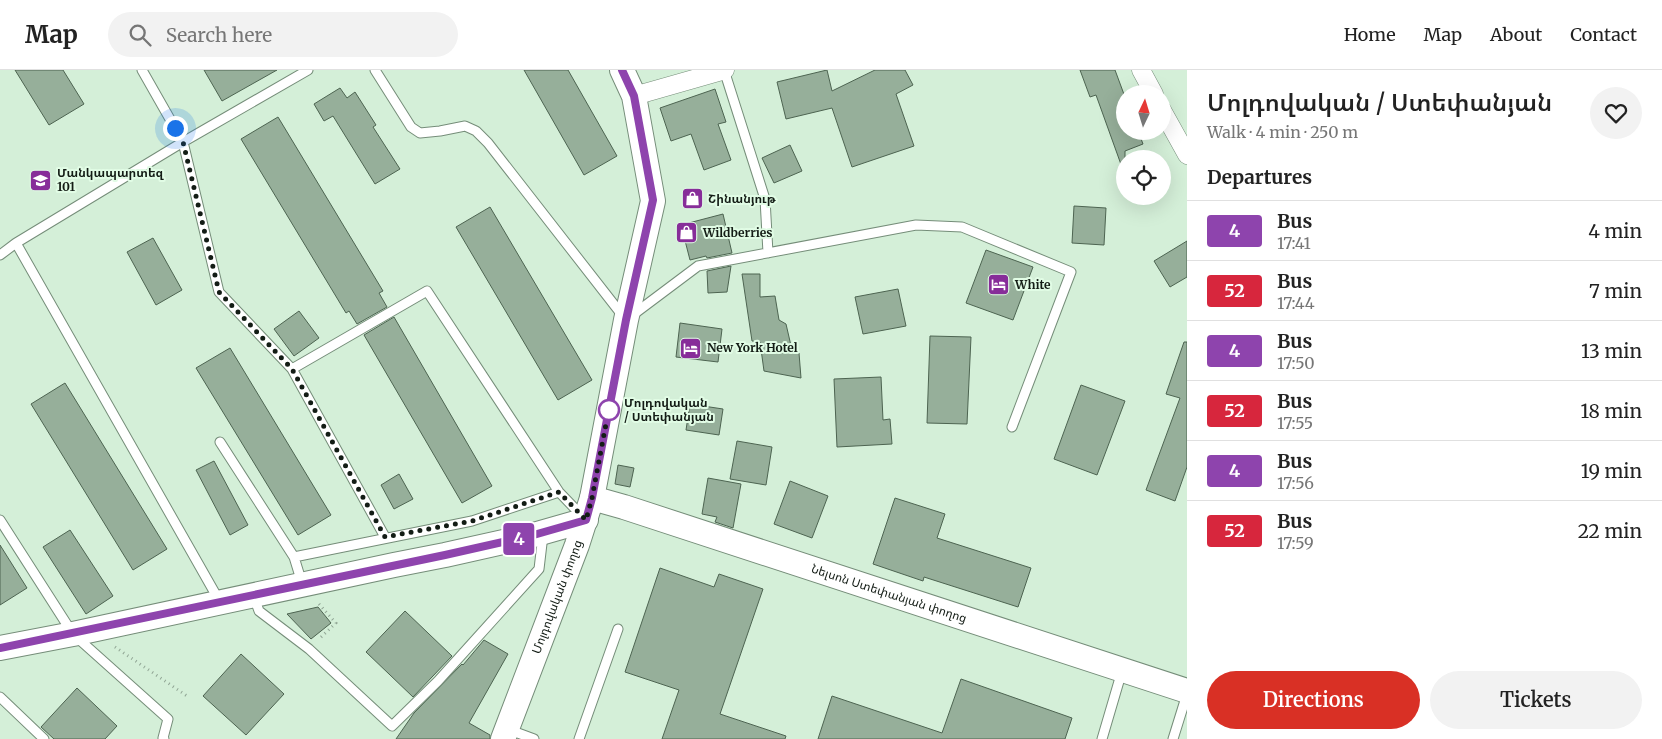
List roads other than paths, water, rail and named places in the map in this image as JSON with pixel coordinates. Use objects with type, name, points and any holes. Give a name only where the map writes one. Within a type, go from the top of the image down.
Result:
[{"type":"street","name":"Մոլդովական փողոց","points":[[505,734],[589,509],[626,320],[653,200],[634,96],[622,70]]},
{"type":"street","points":[[634,96],[724,70]]},
{"type":"street","points":[[1141,70],[1149,85]]},
{"type":"street","points":[[1171,126],[1187,155]]},
{"type":"street","name":"Նելսոն Ստեփանյան փողոց","points":[[589,509],[624,507],[1187,692]]},
{"type":"street","points":[[1,646],[73,634],[253,594],[309,592],[445,555],[543,532],[589,509]]},
{"type":"lane","points":[[142,70],[183,142],[219,292],[292,369],[385,537]]},
{"type":"lane","points":[[0,255],[183,142],[308,70]]},
{"type":"lane","points":[[375,70],[411,127],[420,133],[465,126],[476,131],[488,143],[626,320],[698,266],[916,224],[962,227],[1071,272],[1012,427]]},
{"type":"lane","points":[[724,70],[764,199],[768,253]]},
{"type":"lane","points":[[16,244],[220,602]]},
{"type":"lane","points":[[292,369],[427,291],[559,492],[589,509]]},
{"type":"lane","points":[[220,442],[294,557],[309,592]]},
{"type":"lane","points":[[294,557],[385,537],[472,521],[559,492]]},
{"type":"lane","points":[[0,520],[73,634],[168,719],[160,739]]},
{"type":"lane","points":[[253,594],[259,611],[310,649],[392,726],[438,681],[539,570],[543,532]]},
{"type":"lane","points":[[579,739],[618,629]]},
{"type":"lane","points":[[1102,739],[1122,671]]},
{"type":"lane","points":[[1173,739],[1187,692]]},
{"type":"lane","points":[[0,697],[44,739]]},
{"type":"lane","points":[[505,734],[534,739]]},
{"type":"place","name":"Մանկապարտեզ 101","points":[[41,180]]},
{"type":"place","name":"Շինանյութ","points":[[692,199]]},
{"type":"place","name":"Wildberries","points":[[687,233]]},
{"type":"place","name":"White","points":[[999,285]]},
{"type":"place","name":"New York Hotel","points":[[691,348]]},
{"type":"place","name":"Մոլդովական / Ստեփանյան","points":[[609,410]]}]
